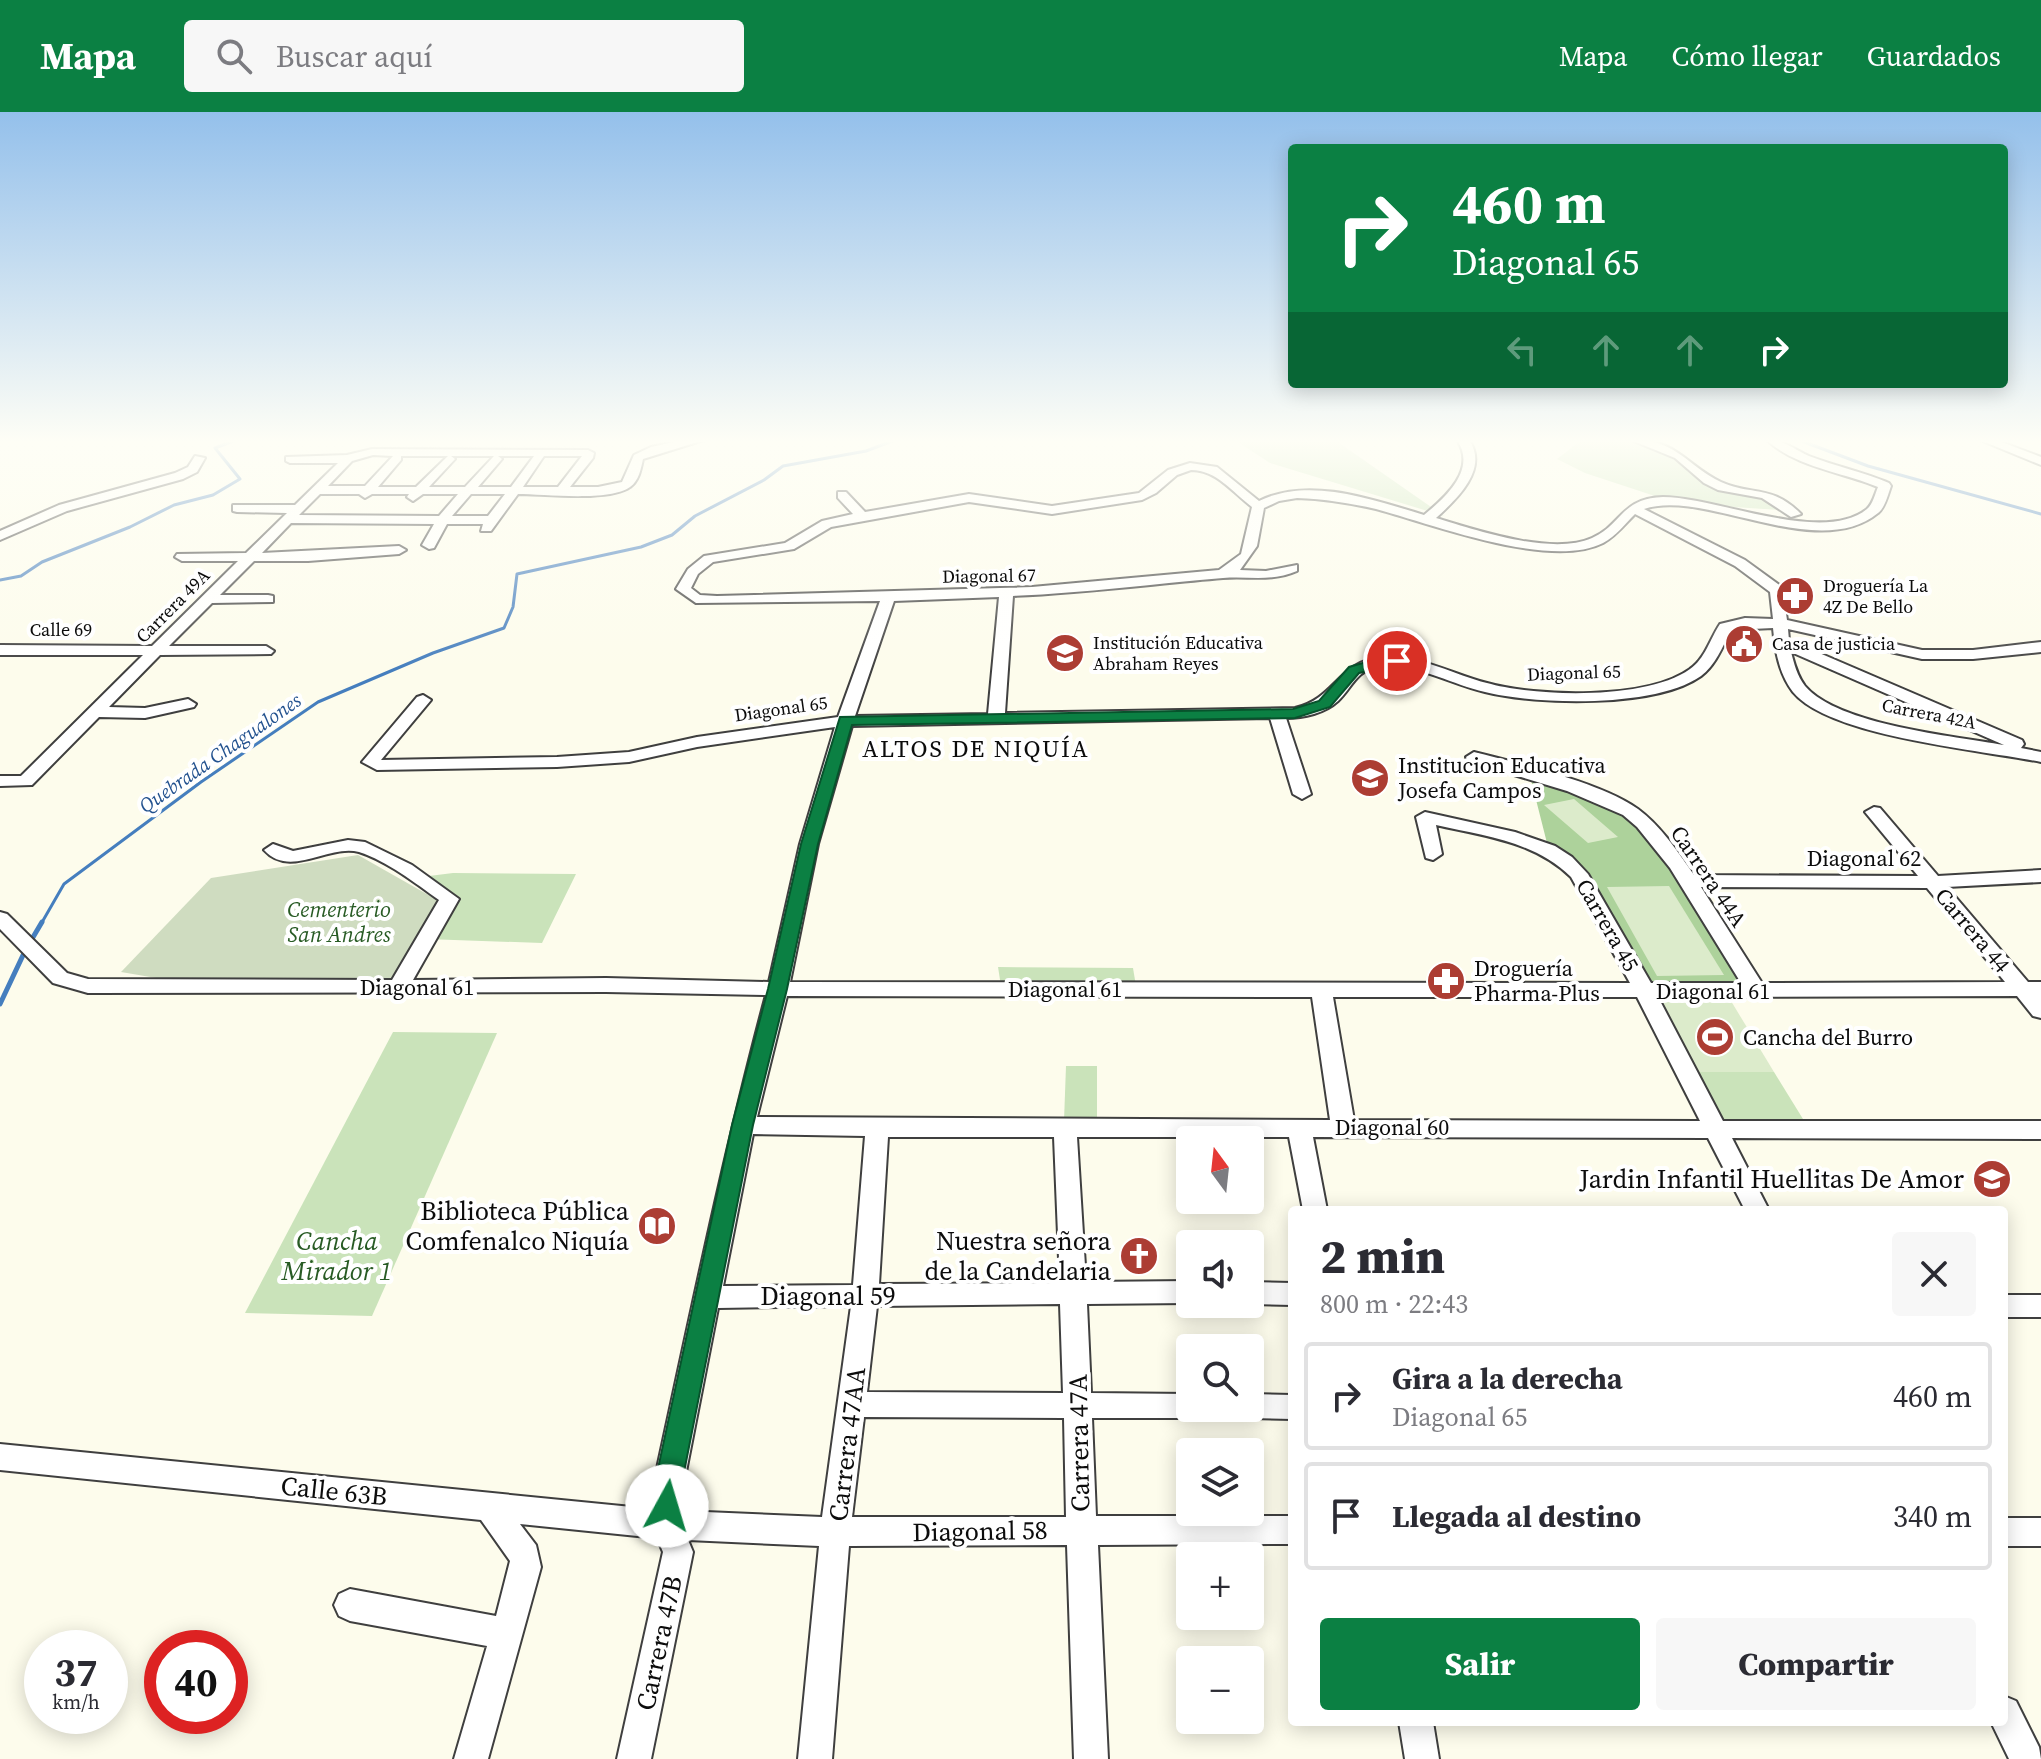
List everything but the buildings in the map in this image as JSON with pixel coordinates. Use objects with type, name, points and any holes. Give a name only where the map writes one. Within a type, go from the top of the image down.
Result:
[{"type":"street","points":[[0,536],[41,517]]},
{"type":"street","name":"Carrera 49A","points":[[0,781],[26,781],[291,517]]},
{"type":"street","points":[[386,517],[394,520],[442,520],[488,526],[495,517]]},
{"type":"street","points":[[394,520],[397,517]]},
{"type":"street","points":[[429,545],[445,517]]},
{"type":"street","name":"Diagonal 67","points":[[858,517],[827,524],[789,546],[709,559],[687,580],[685,593],[696,599],[717,600],[1006,593],[1148,585],[1222,574],[1272,576],[1292,568]]},
{"type":"street","points":[[1222,574],[1236,569],[1250,554],[1256,517]]},
{"type":"street","points":[[1413,517],[1522,543],[1583,545],[1603,538],[1624,517]]},
{"type":"street","points":[[1426,520],[1429,517]]},
{"type":"street","name":"Carrera 42A","points":[[1649,517],[1767,580],[1777,590],[1781,634],[1800,690],[1832,711],[1885,729],[2041,757]]},
{"type":"street","points":[[1749,517],[1830,525],[1863,517]]},
{"type":"street","points":[[182,557],[349,555],[399,550]]},
{"type":"street","points":[[996,719],[1006,593]]},
{"type":"street","name":"Carrera 47B","points":[[634,1759],[678,1552],[667,1525],[668,1487],[743,1125],[778,989],[809,844],[845,721],[889,596]]},
{"type":"street","points":[[208,599],[268,599]]},
{"type":"street","name":"Diagonal 65","points":[[423,700],[370,762],[377,765],[444,765],[629,757],[697,742],[845,721],[1295,713],[1324,704],[1347,675],[1364,665],[1380,662],[1410,663],[1487,689],[1518,695],[1572,697],[1631,691],[1673,682],[1693,674],[1710,656],[1725,627],[1752,620],[1781,634],[1908,652],[1972,653],[2041,647]]},
{"type":"street","points":[[1781,634],[2017,744],[2020,752]]},
{"type":"street","name":"Calle 69","points":[[0,650],[266,651]]},
{"type":"street","points":[[96,712],[145,713],[188,704]]},
{"type":"street","points":[[1277,714],[1302,794]]},
{"type":"street","name":"Carrera 44A","points":[[1474,757],[1604,800],[1633,813],[1660,842],[1756,990]]},
{"type":"street","name":"Carrera 44","points":[[1874,812],[1933,882],[2032,989],[2041,1011]]},
{"type":"street","name":"Carrera 45","points":[[1433,854],[1425,817],[1548,847],[1566,858],[1579,874],[1645,991],[1755,1206]]},
{"type":"street","points":[[273,850],[285,856],[357,846],[421,877],[449,899],[399,986]]},
{"type":"street","name":"Diagonal 62","points":[[1686,881],[1933,882],[2038,879]]},
{"type":"street","name":"Diagonal 61","points":[[5,923],[60,978],[88,986],[606,985],[778,989],[1645,991],[2032,989]]},
{"type":"street","points":[[1321,989],[1343,1127]]},
{"type":"street","name":"Diagonal 60","points":[[743,1125],[877,1128],[2041,1130]]},
{"type":"street","name":"Carrera 47A","points":[[1065,1127],[1080,1404],[1080,1530],[1091,1759]]},
{"type":"street","name":"Carrera 47AA","points":[[815,1759],[835,1532],[865,1297],[877,1128]]},
{"type":"street","points":[[1299,1128],[1314,1206]]},
{"type":"street","name":"Diagonal 59","points":[[706,1297],[1176,1292]]},
{"type":"street","points":[[1264,1293],[1288,1294]]},
{"type":"street","points":[[2008,1306],[2041,1306]]},
{"type":"street","points":[[853,1404],[1176,1406]]},
{"type":"street","points":[[1264,1406],[1288,1407]]},
{"type":"street","name":"Calle 63B","points":[[0,1457],[667,1525]]},
{"type":"street","points":[[471,1759],[526,1567],[525,1556],[489,1507]]},
{"type":"street","name":"Diagonal 58","points":[[667,1525],[835,1532],[1288,1530]]},
{"type":"street","points":[[2008,1532],[2041,1532]]},
{"type":"street","points":[[350,1605],[509,1634]]},
{"type":"street","points":[[2008,1721],[2027,1759]]},
{"type":"street","points":[[1417,1726],[1422,1759]]},
{"type":"green space","points":[[1530,776],[1633,813],[1756,990],[1645,991],[1579,874],[1548,847]]},
{"type":"green space","points":[[1574,799],[1618,837],[1588,843],[1544,805]]},
{"type":"green space","name":"Cementerio San Andres","points":[[358,855],[439,901],[394,983],[168,980],[121,972],[211,878]]},
{"type":"green space","points":[[453,873],[576,874],[542,943],[426,939],[449,899],[421,877]]},
{"type":"green space","points":[[1669,886],[1724,975],[1657,976],[1607,887]]},
{"type":"green space","points":[[998,967],[1133,968],[1136,986],[1001,986]]},
{"type":"green space","name":"Cancha del Burro","points":[[1731,1001],[1774,1072],[1697,1072],[1659,1002]]},
{"type":"green space","name":"Cancha Mirador 1","points":[[393,1032],[497,1033],[372,1316],[245,1313]]},
{"type":"green space","points":[[1066,1066],[1097,1066],[1097,1122],[1064,1121]]},
{"type":"green space","points":[[1697,1072],[1774,1072],[1803,1119],[1722,1119]]},
{"type":"waterway","points":[[0,580],[21,576],[42,562],[150,517]]},
{"type":"waterway","name":"Quebrada Chagualones","points":[[41,924],[64,884],[201,782],[318,702],[433,653],[504,628],[513,607],[517,574],[641,547],[672,535],[694,517]]},
{"type":"waterway","name":"Quebrada Chagualones","points":[[29,944],[42,922]]},
{"type":"waterway","name":"Quebrada Chagualones","points":[[0,1004],[25,951]]},
{"type":"place","name":"Droguería La 4Z De Bello","points":[[1795,596]]},
{"type":"place","name":"Casa de justicia","points":[[1744,644]]},
{"type":"place","name":"Institución Educativa Abraham Reyes","points":[[1065,653]]},
{"type":"place","name":"Institucion Educativa Josefa Campos","points":[[1370,778]]},
{"type":"place","name":"Droguería Pharma-Plus","points":[[1446,981]]},
{"type":"place","name":"Cancha del Burro","points":[[1715,1037]]},
{"type":"place","name":"Jardin Infantil Huellitas De Amor","points":[[1992,1179]]},
{"type":"place","name":"Biblioteca Pública Comfenalco Niquía","points":[[657,1226]]},
{"type":"place","name":"Nuestra señora de la Candelaria","points":[[1139,1256]]},
{"type":"district","name":"ALTOS DE NIQUÍA","points":[[976,749]]},
{"type":"route","points":[[667,1506],[668,1487],[743,1125],[778,989],[809,844],[845,721],[1295,713],[1324,704],[1354,670],[1364,665],[1397,661]]}]
